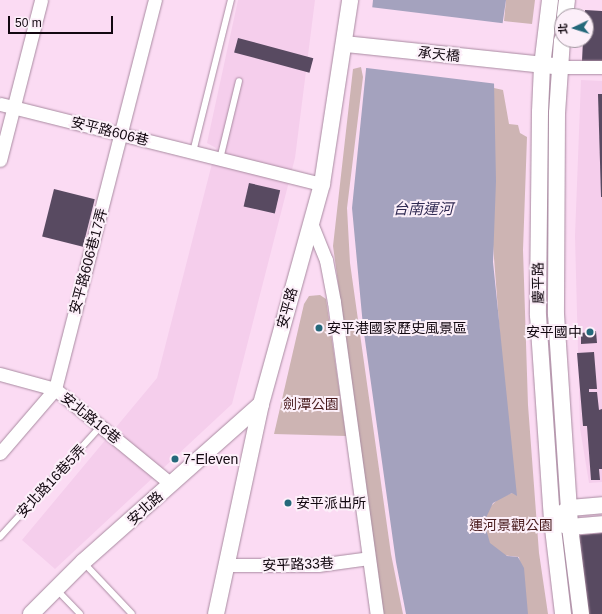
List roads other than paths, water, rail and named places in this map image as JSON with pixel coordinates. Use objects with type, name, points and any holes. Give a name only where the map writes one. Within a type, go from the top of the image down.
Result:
[{"type":"street","points":[[0,160],[41,0]]},
{"type":"street","name":"安平路606巷17弄","points":[[55,389],[155,0]]},
{"type":"street","name":"安平路","points":[[216,614],[261,404],[322,184],[345,44],[350,0]]},
{"type":"street","name":"慶平路","points":[[550,0],[537,65],[538,315],[552,520],[563,614]]},
{"type":"street","name":"承天橋","points":[[345,44],[559,67]]},
{"type":"street","name":"慶平路","points":[[561,48],[559,67],[556,314],[570,508],[570,528],[581,614]]},
{"type":"street","points":[[559,67],[602,67]]},
{"type":"street","name":"安平路606巷","points":[[0,104],[322,184]]},
{"type":"street","points":[[311,223],[326,260],[334,302],[377,614]]},
{"type":"street","name":"安北路16巷","points":[[0,374],[55,389],[171,484]]},
{"type":"street","points":[[0,453],[55,389]]},
{"type":"street","name":"安北路","points":[[31,614],[83,562],[261,404]]},
{"type":"street","points":[[552,520],[570,508],[602,505]]},
{"type":"street","points":[[552,520],[570,528],[602,524]]},
{"type":"street","name":"安平路33巷","points":[[227,565],[318,565],[369,558]]},
{"type":"lane","points":[[193,152],[231,0]]},
{"type":"lane","points":[[219,159],[239,81]]},
{"type":"lane","name":"安北路16巷5弄","points":[[0,536],[101,426]]},
{"type":"lane","points":[[83,562],[132,614]]},
{"type":"lane","points":[[56,589],[80,614]]},
{"type":"water","name":"台南運河","points":[[373,0],[506,0],[494,82],[496,181],[493,262],[517,496],[512,493],[493,503],[484,522],[490,543],[507,556],[518,557],[524,568],[528,614],[406,614],[396,562],[363,326],[352,208]]},
{"type":"place","name":"安平港國家歷史風景區","points":[[319,328]]},
{"type":"place","name":"安平國中","points":[[590,332]]},
{"type":"place","name":"7-Eleven","points":[[175,459]]},
{"type":"place","name":"安平派出所","points":[[288,503]]},
{"type":"park label","name":"劍潭公園","points":[[311,404]]},
{"type":"park label","name":"運河景觀公園","points":[[511,525]]}]
